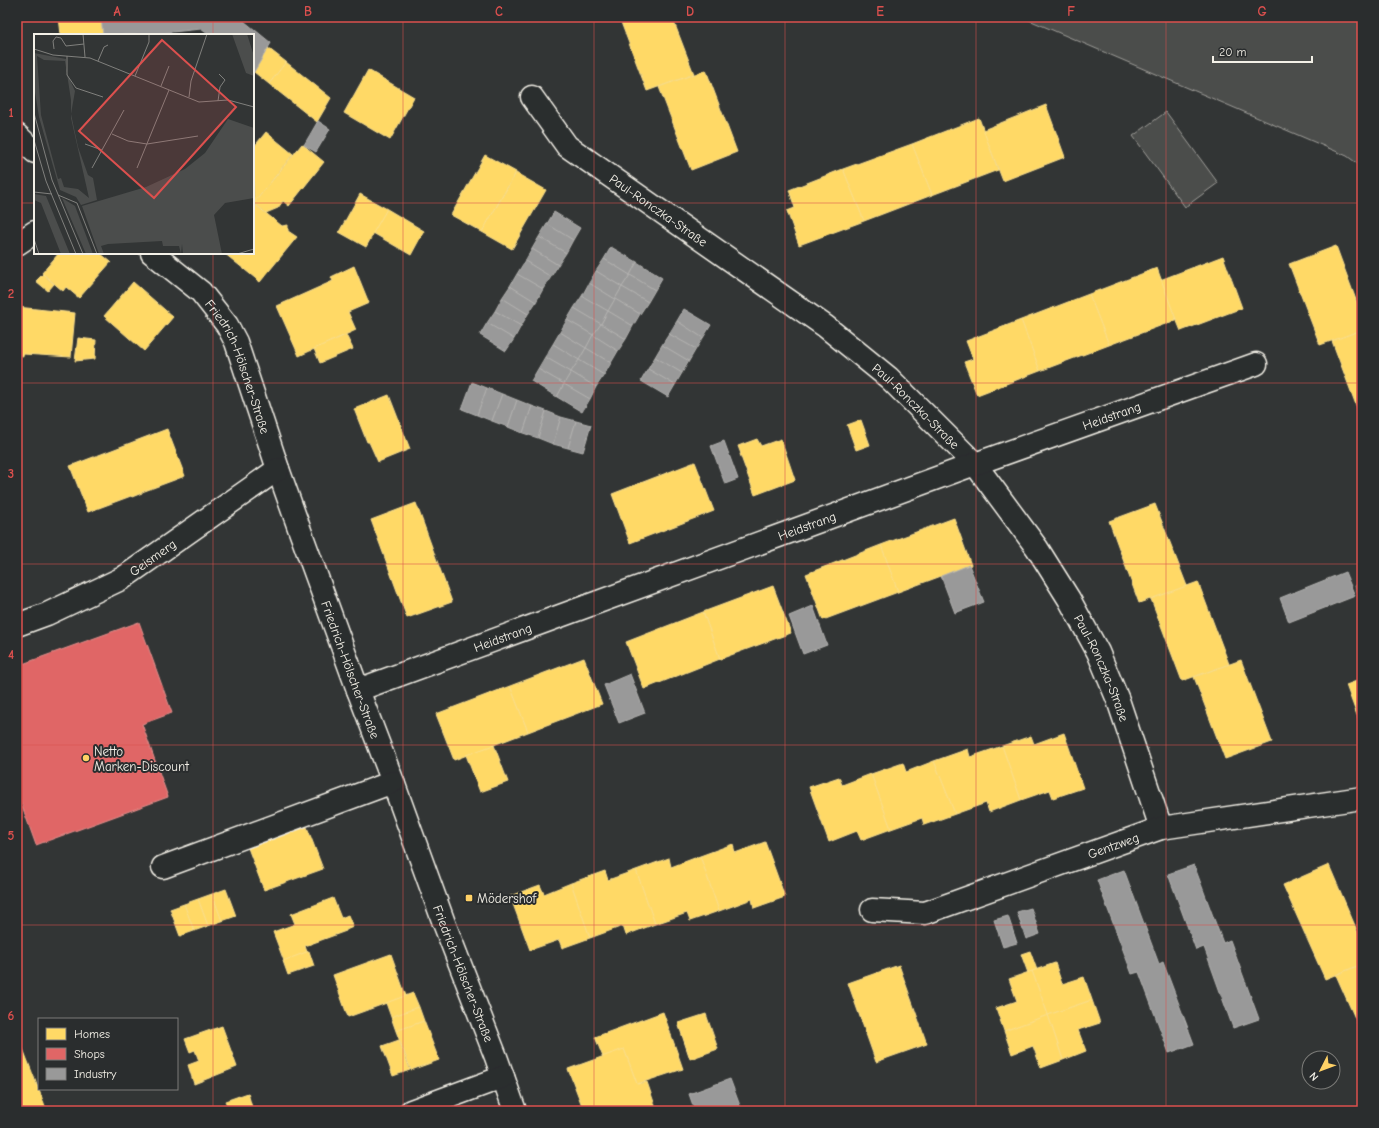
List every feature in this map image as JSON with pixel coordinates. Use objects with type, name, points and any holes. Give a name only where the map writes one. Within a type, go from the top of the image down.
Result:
[{"type":"street","name":"Paul-Ronczka-Straße","points":[[532,97],[567,146],[825,326],[889,378],[976,464],[1041,555],[1069,599],[1098,652],[1120,707],[1161,828]]},
{"type":"street","points":[[17,135],[34,151]]},
{"type":"street","points":[[17,244],[34,233]]},
{"type":"street","name":"Friedrich-Hölscher-Straße","points":[[153,254],[201,292],[227,324],[236,342],[278,470],[444,923],[515,1111]]},
{"type":"street","name":"Heidstrang","points":[[358,690],[976,464],[1256,364]]},
{"type":"street","name":"Geismerg","points":[[17,625],[47,614],[123,578],[278,470]]},
{"type":"street","points":[[163,867],[393,782]]},
{"type":"street","name":"Gentzweg","points":[[872,910],[925,913],[1161,828],[1362,798]]},
{"type":"street","points":[[411,1111],[503,1077]]},
{"type":"shaded area","points":[[1022,17],[1362,17],[1362,167],[1347,156]]},
{"type":"shaded area","points":[[1166,112],[1218,183],[1185,207],[1133,136]]},
{"type":"shaded area","points":[[1362,582],[1362,603],[1355,586]]},
{"type":"building: Homes","points":[[59,17],[101,17],[103,34],[61,34]]},
{"type":"building: Homes","points":[[619,17],[672,17],[694,74],[647,91]]},
{"type":"building: Homes","points":[[268,48],[286,62],[269,84],[254,72]]},
{"type":"building: Homes","points":[[286,62],[331,98],[317,122],[269,84]]},
{"type":"building: Homes","points":[[368,70],[414,97],[390,140],[344,113]]},
{"type":"building: Homes","points":[[706,70],[737,152],[691,170],[659,87]]},
{"type":"building: Homes","points":[[1046,105],[1065,157],[1003,181],[983,130]]},
{"type":"building: Homes","points":[[979,118],[998,170],[932,195],[912,144]]},
{"type":"building: Homes","points":[[266,132],[293,154],[254,203],[254,147]]},
{"type":"building: Homes","points":[[302,144],[324,162],[289,206],[283,201],[278,208],[266,213],[254,203]]},
{"type":"building: Homes","points":[[912,144],[932,195],[864,221],[843,169]]},
{"type":"building: Homes","points":[[485,155],[516,172],[482,232],[451,215]]},
{"type":"building: Homes","points":[[843,169],[864,221],[799,245],[787,211],[795,208],[789,190]]},
{"type":"building: Homes","points":[[516,173],[546,190],[512,249],[482,232]]},
{"type":"building: Homes","points":[[360,194],[387,209],[366,247],[339,232]]},
{"type":"building: Homes","points":[[254,204],[282,226],[288,225],[288,231],[297,237],[260,282],[225,254],[254,254]]},
{"type":"building: Homes","points":[[387,209],[424,231],[411,255],[373,233]]},
{"type":"building: Homes","points":[[1336,246],[1362,316],[1362,330],[1320,345],[1289,264]]},
{"type":"building: Homes","points":[[58,254],[101,254],[111,262],[79,298],[66,287],[63,291],[42,273]]},
{"type":"building: Homes","points":[[1223,256],[1242,308],[1181,331],[1160,280]]},
{"type":"building: Homes","points":[[354,266],[369,303],[348,312],[356,330],[299,356],[277,306],[333,281],[331,277]]},
{"type":"building: Homes","points":[[1157,268],[1176,320],[1109,345],[1089,294]]},
{"type":"building: Homes","points":[[43,274],[54,284],[48,291],[36,281]]},
{"type":"building: Homes","points":[[133,282],[173,317],[144,351],[104,316]]},
{"type":"building: Homes","points":[[1089,294],[1109,345],[1040,371],[1021,320]]},
{"type":"building: Homes","points":[[17,307],[75,313],[71,357],[23,354],[23,356],[17,355]]},
{"type":"building: Homes","points":[[1021,320],[1040,371],[977,395],[964,362],[973,359],[966,341]]},
{"type":"building: Homes","points":[[1362,330],[1362,421],[1332,341]]},
{"type":"building: Homes","points":[[346,335],[353,349],[320,363],[314,349]]},
{"type":"building: Homes","points":[[78,338],[96,340],[95,359],[75,361]]},
{"type":"building: Homes","points":[[389,395],[410,449],[378,462],[369,442],[367,442],[354,409]]},
{"type":"building: Homes","points":[[861,420],[870,445],[856,450],[847,425]]},
{"type":"building: Homes","points":[[167,429],[185,476],[132,497],[131,496],[88,512],[70,466]]},
{"type":"building: Homes","points":[[757,439],[761,446],[781,439],[795,480],[755,495],[738,446]]},
{"type":"building: Homes","points":[[695,462],[714,511],[630,543],[612,494]]},
{"type":"building: Homes","points":[[416,503],[452,602],[407,618],[371,520]]},
{"type":"building: Homes","points":[[1155,504],[1187,586],[1139,603],[1109,521]]},
{"type":"building: Homes","points":[[954,518],[971,565],[898,592],[881,545]]},
{"type":"building: Homes","points":[[881,545],[898,592],[823,620],[806,574]]},
{"type":"building: Homes","points":[[1198,582],[1229,664],[1182,681],[1151,599]]},
{"type":"building: Homes","points":[[773,586],[791,633],[720,659],[703,612]]},
{"type":"building: Homes","points":[[703,612],[720,659],[644,689],[626,642]]},
{"type":"building: Homes","points":[[584,658],[602,704],[528,732],[510,686]]},
{"type":"building: Homes","points":[[1241,660],[1272,742],[1225,759],[1194,677]]},
{"type":"building: Homes","points":[[1362,679],[1362,729],[1346,685]]},
{"type":"building: Homes","points":[[510,686],[528,732],[454,760],[436,714]]},
{"type":"building: Homes","points":[[1064,733],[1083,788],[1053,798],[1050,790],[1021,800],[1002,746],[1031,736],[1034,744]]},
{"type":"building: Homes","points":[[494,745],[508,782],[480,792],[466,755]]},
{"type":"building: Homes","points":[[1002,746],[1021,800],[989,812],[986,803],[955,814],[934,761],[968,749],[970,757]]},
{"type":"building: Homes","points":[[934,761],[955,814],[924,825],[922,818],[891,829],[871,774],[903,763],[906,772]]},
{"type":"building: Homes","points":[[871,774],[891,829],[861,840],[857,831],[829,842],[809,787],[839,777],[842,785]]},
{"type":"building: Homes","points":[[307,827],[323,869],[264,890],[248,848]]},
{"type":"building: Homes","points":[[765,842],[785,897],[754,908],[752,899],[719,911],[700,856],[733,844],[735,853]]},
{"type":"building: Homes","points":[[700,856],[719,911],[690,921],[687,913],[655,924],[636,870],[669,858],[671,867]]},
{"type":"building: Homes","points":[[1329,865],[1362,942],[1362,964],[1325,979],[1283,885]]},
{"type":"building: Homes","points":[[636,870],[655,924],[626,935],[623,926],[590,938],[571,883],[605,871],[608,880]]},
{"type":"building: Homes","points":[[571,883],[590,938],[562,948],[559,940],[530,950],[510,896],[540,885],[544,894]]},
{"type":"building: Homes","points":[[226,889],[236,916],[222,921],[212,894]]},
{"type":"building: Homes","points":[[212,894],[222,921],[208,926],[198,899]]},
{"type":"building: Homes","points":[[333,898],[341,918],[348,915],[353,927],[305,946],[307,952],[284,961],[273,932],[295,924],[291,914]]},
{"type":"building: Homes","points":[[198,899],[208,926],[194,931],[184,904]]},
{"type":"building: Homes","points":[[184,904],[194,931],[180,936],[170,909]]},
{"type":"building: Homes","points":[[309,951],[314,966],[288,975],[283,961]]},
{"type":"building: Homes","points":[[1030,951],[1037,970],[1028,973],[1021,954]]},
{"type":"building: Homes","points":[[391,954],[406,996],[348,1017],[333,975]]},
{"type":"building: Homes","points":[[1055,963],[1062,984],[1084,977],[1092,1000],[1048,1015],[1032,971]]},
{"type":"building: Homes","points":[[1362,964],[1362,1034],[1336,975]]},
{"type":"building: Homes","points":[[899,965],[927,1044],[876,1062],[848,983]]},
{"type":"building: Homes","points":[[1032,971],[1048,1015],[1004,1031],[996,1008],[1017,1001],[1009,979]]},
{"type":"building: Homes","points":[[413,993],[419,1007],[391,1017],[386,1003]]},
{"type":"building: Homes","points":[[1092,1000],[1100,1023],[1078,1030],[1086,1051],[1063,1060],[1048,1015]]},
{"type":"building: Homes","points":[[419,1007],[424,1021],[396,1031],[391,1017]]},
{"type":"building: Homes","points":[[663,1012],[683,1069],[637,1084],[624,1049],[603,1057],[595,1037]]},
{"type":"building: Homes","points":[[706,1014],[718,1049],[690,1059],[678,1023]]},
{"type":"building: Homes","points":[[1048,1015],[1063,1060],[1041,1068],[1033,1046],[1012,1054],[1004,1031]]},
{"type":"building: Homes","points":[[424,1021],[439,1060],[411,1070],[396,1031]]},
{"type":"building: Homes","points":[[222,1026],[237,1067],[194,1084],[188,1065],[199,1061],[195,1050],[190,1052],[185,1039]]},
{"type":"building: Homes","points":[[399,1040],[410,1070],[393,1076],[382,1046]]},
{"type":"building: Homes","points":[[20,1041],[47,1111],[17,1111],[17,1042]]},
{"type":"building: Homes","points":[[624,1049],[637,1084],[647,1082],[657,1111],[584,1111],[568,1069]]},
{"type":"building: Homes","points":[[248,1093],[253,1111],[211,1111],[227,1105],[225,1101]]},
{"type":"building: Shops","name":"Netto Marken-Discount","points":[[139,622],[172,713],[142,724],[168,797],[36,845],[17,792],[17,666]]},
{"type":"building: Industry","points":[[101,17],[239,17],[271,43],[254,72],[254,34],[208,34],[201,29],[153,34],[103,34]]},
{"type":"building: Industry","points":[[318,121],[330,129],[316,152],[304,145]]},
{"type":"building: Industry","points":[[554,212],[580,228],[573,240],[547,224]]},
{"type":"building: Industry","points":[[547,224],[573,240],[566,253],[539,237]]},
{"type":"building: Industry","points":[[539,237],[566,253],[558,265],[532,249]]},
{"type":"building: Industry","points":[[611,247],[637,262],[630,275],[604,259]]},
{"type":"building: Industry","points":[[532,249],[558,265],[551,277],[525,261]]},
{"type":"building: Industry","points":[[604,259],[630,275],[622,287],[596,271]]},
{"type":"building: Industry","points":[[525,261],[551,277],[543,289],[517,274]]},
{"type":"building: Industry","points":[[637,262],[662,278],[655,290],[630,275]]},
{"type":"building: Industry","points":[[596,271],[622,287],[615,299],[589,283]]},
{"type":"building: Industry","points":[[517,274],[543,289],[536,302],[510,286]]},
{"type":"building: Industry","points":[[630,275],[655,290],[648,302],[622,287]]},
{"type":"building: Industry","points":[[589,283],[615,299],[608,311],[582,296]]},
{"type":"building: Industry","points":[[510,286],[536,302],[528,314],[502,298]]},
{"type":"building: Industry","points":[[622,287],[648,302],[640,314],[615,299]]},
{"type":"building: Industry","points":[[582,296],[608,311],[601,324],[574,308]]},
{"type":"building: Industry","points":[[502,298],[528,314],[521,326],[495,311]]},
{"type":"building: Industry","points":[[615,299],[640,314],[633,326],[608,311]]},
{"type":"building: Industry","points":[[574,308],[601,324],[593,335],[567,320]]},
{"type":"building: Industry","points":[[684,309],[711,325],[703,338],[677,321]]},
{"type":"building: Industry","points":[[495,311],[521,326],[514,339],[487,323]]},
{"type":"building: Industry","points":[[608,311],[633,326],[626,339],[601,324]]},
{"type":"building: Industry","points":[[567,320],[593,335],[586,348],[560,332]]},
{"type":"building: Industry","points":[[677,321],[703,338],[696,349],[669,334]]},
{"type":"building: Industry","points":[[487,323],[514,339],[506,351],[480,335]]},
{"type":"building: Industry","points":[[601,324],[626,339],[618,351],[593,335]]},
{"type":"building: Industry","points":[[560,332],[586,348],[579,360],[553,344]]},
{"type":"building: Industry","points":[[669,334],[696,349],[689,361],[662,345]]},
{"type":"building: Industry","points":[[593,335],[618,351],[611,363],[586,348]]},
{"type":"building: Industry","points":[[553,344],[579,360],[571,372],[545,357]]},
{"type":"building: Industry","points":[[662,345],[689,361],[682,373],[655,357]]},
{"type":"building: Industry","points":[[586,348],[611,363],[604,375],[579,360]]},
{"type":"building: Industry","points":[[545,357],[571,372],[564,384],[538,369]]},
{"type":"building: Industry","points":[[655,357],[682,373],[675,385],[648,369]]},
{"type":"building: Industry","points":[[579,360],[604,375],[596,387],[571,372]]},
{"type":"building: Industry","points":[[538,369],[564,384],[557,397],[531,381]]},
{"type":"building: Industry","points":[[648,369],[675,385],[668,397],[641,381]]},
{"type":"building: Industry","points":[[571,372],[596,387],[590,399],[564,384]]},
{"type":"building: Industry","points":[[472,382],[487,388],[477,415],[462,409]]},
{"type":"building: Industry","points":[[564,384],[590,399],[582,412],[557,397]]},
{"type":"building: Industry","points":[[487,388],[502,394],[492,421],[477,415]]},
{"type":"building: Industry","points":[[502,394],[517,400],[508,427],[492,421]]},
{"type":"building: Industry","points":[[517,400],[532,406],[523,433],[508,427]]},
{"type":"building: Industry","points":[[532,406],[546,411],[538,438],[523,433]]},
{"type":"building: Industry","points":[[546,411],[561,417],[553,444],[538,438]]},
{"type":"building: Industry","points":[[561,417],[576,421],[568,448],[553,444]]},
{"type":"building: Industry","points":[[576,421],[591,425],[583,452],[568,448]]},
{"type":"building: Industry","points":[[724,441],[738,479],[725,484],[711,446]]},
{"type":"building: Industry","points":[[969,565],[984,602],[955,613],[941,576]]},
{"type":"building: Industry","points":[[1345,572],[1355,596],[1289,622],[1280,598]]},
{"type":"building: Industry","points":[[813,606],[827,645],[803,654],[789,616]]},
{"type":"building: Industry","points":[[630,674],[645,713],[619,723],[604,685]]},
{"type":"building: Industry","points":[[1194,865],[1223,943],[1230,940],[1259,1019],[1233,1028],[1204,947],[1196,950],[1168,874]]},
{"type":"building: Industry","points":[[1124,870],[1159,964],[1163,962],[1194,1044],[1169,1053],[1139,972],[1132,974],[1097,880]]},
{"type":"building: Industry","points":[[1031,908],[1040,934],[1026,939],[1017,912]]},
{"type":"building: Industry","points":[[1008,916],[1017,943],[1003,947],[994,920]]},
{"type":"building: Industry","points":[[730,1079],[742,1111],[695,1111],[689,1094]]},
{"type":"place","name":"Netto Marken-Discount","points":[[86,758]]},
{"type":"place","name":"Mödershof","points":[[469,898]]}]
